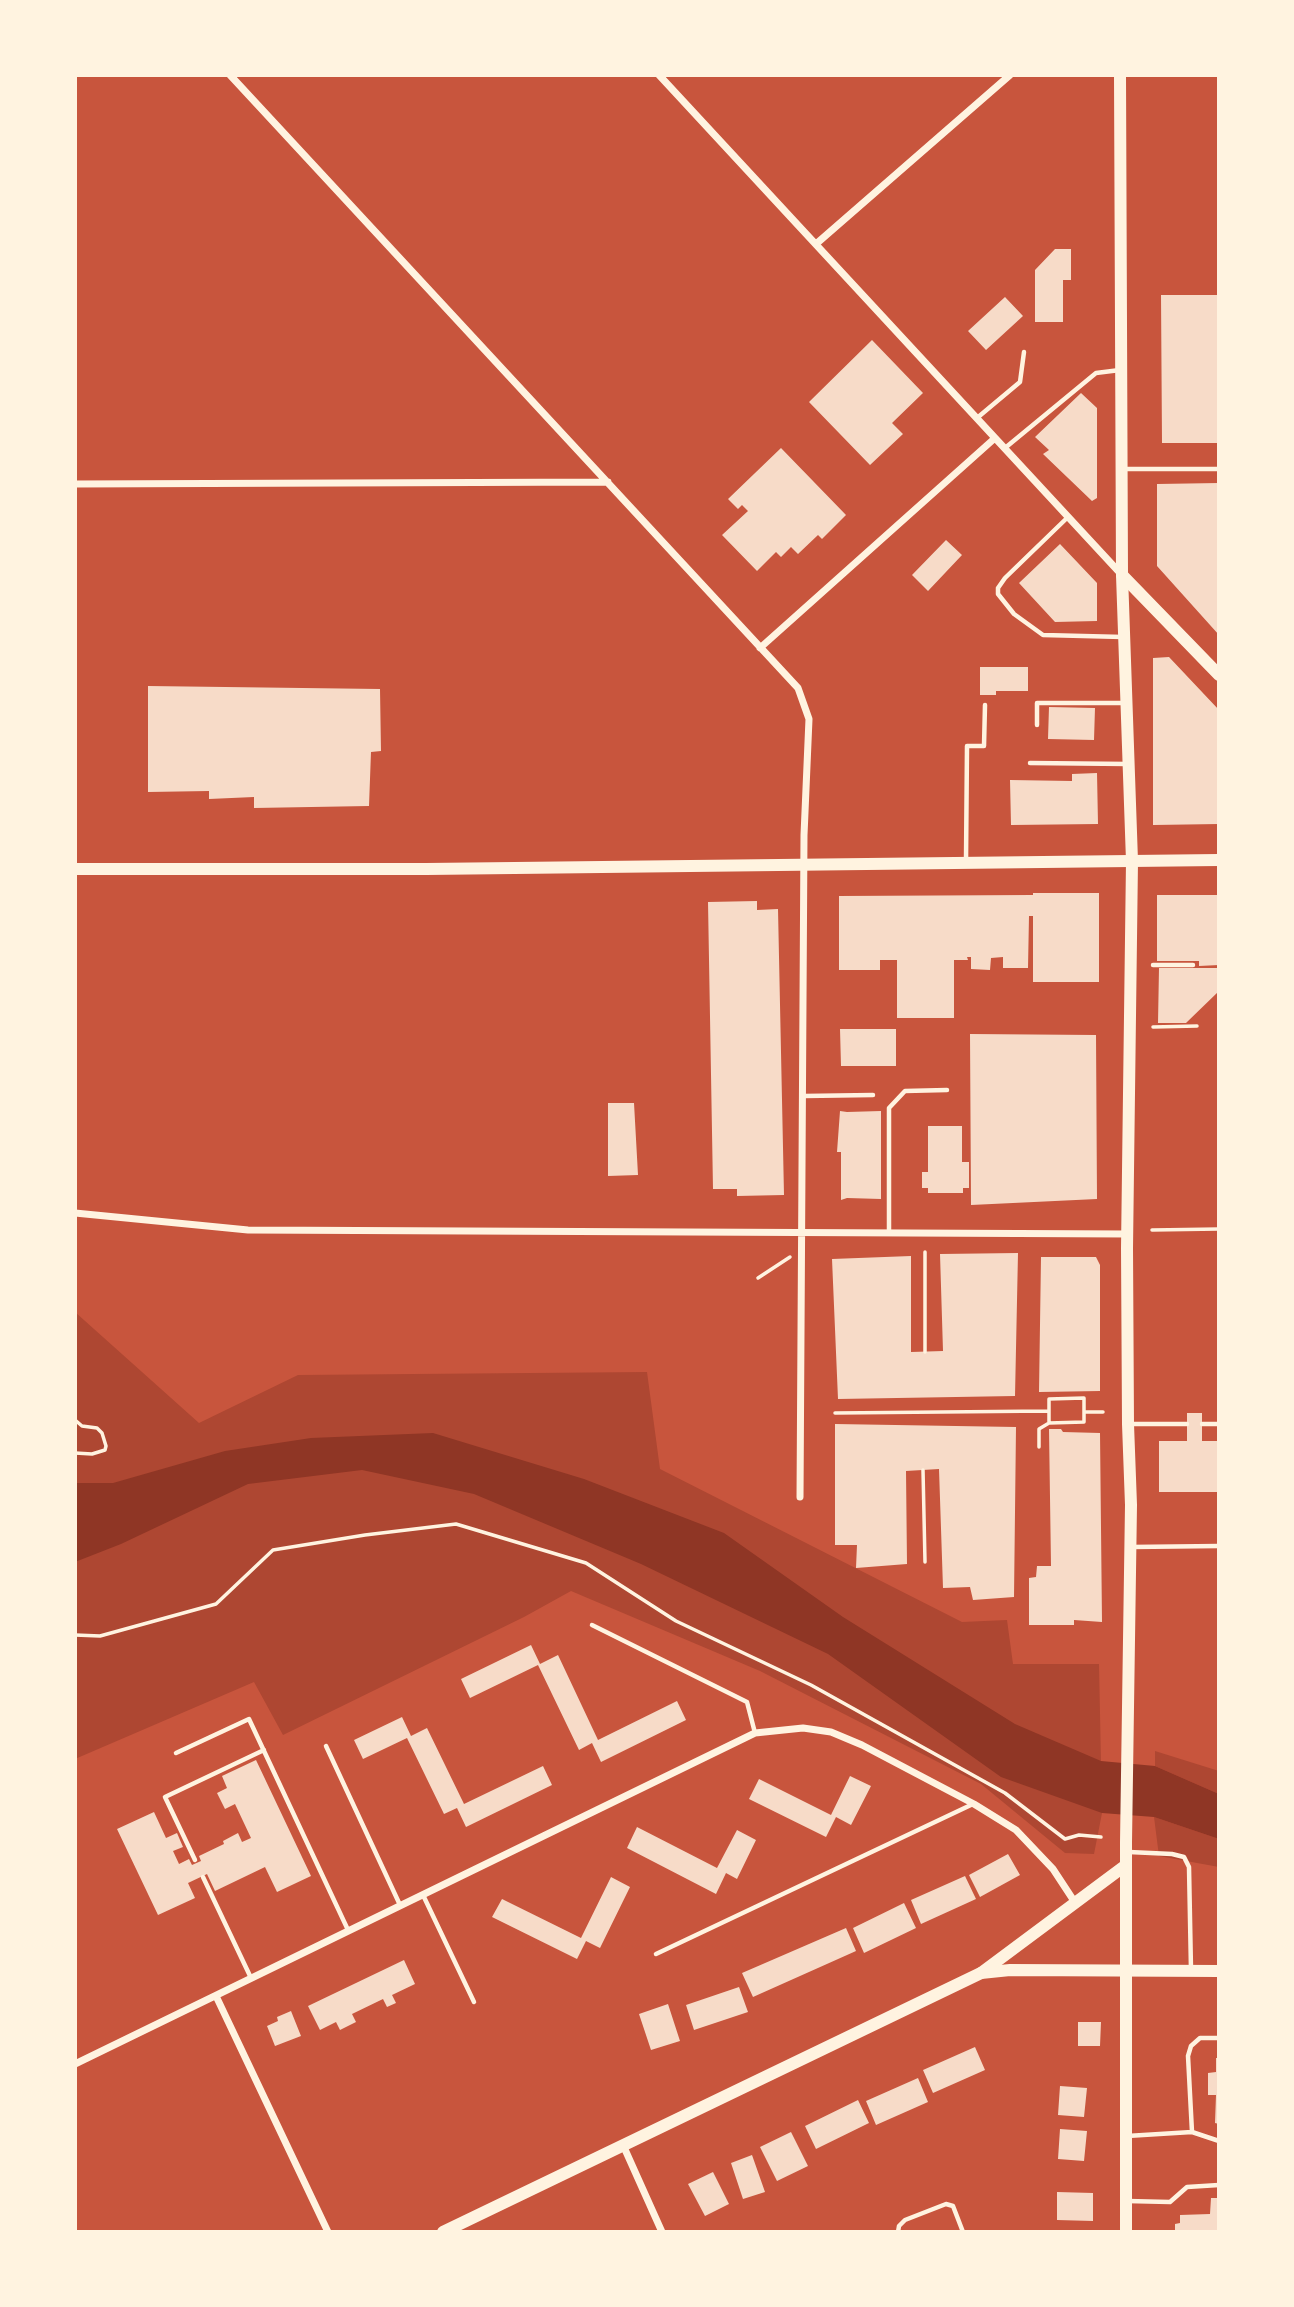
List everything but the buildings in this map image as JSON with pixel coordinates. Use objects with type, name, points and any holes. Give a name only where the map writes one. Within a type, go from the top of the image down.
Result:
[{"type":"main road","points":[[1120,75],[1122,575],[1132,861],[1128,1234],[1128,1424],[1131,1505],[1126,1853],[1126,2232]]},
{"type":"main road","points":[[1122,575],[1219,675]]},
{"type":"main road","points":[[75,869],[1219,860]]},
{"type":"main road","points":[[443,2232],[981,1973],[1074,1901],[1126,1853]]},
{"type":"main road","points":[[981,1973],[1010,1970],[1219,1971]]},
{"type":"street","points":[[230,75],[798,688],[809,719],[805,865],[800,1497]]},
{"type":"street","points":[[659,75],[1122,575]]},
{"type":"street","points":[[816,244],[1010,75]]},
{"type":"street","points":[[760,648],[995,438]]},
{"type":"street","points":[[75,484],[608,482]]},
{"type":"street","points":[[75,1213],[248,1230],[1128,1234]]},
{"type":"street","points":[[75,2064],[755,1733],[803,1728],[831,1732],[862,1745],[974,1804],[1016,1830],[1053,1869],[1074,1901]]},
{"type":"street","points":[[216,1996],[328,2232]]},
{"type":"street","points":[[622,2145],[662,2232]]},
{"type":"lane","points":[[977,418],[1020,382],[1024,352]]},
{"type":"lane","points":[[1005,448],[1096,373],[1121,370]]},
{"type":"lane","points":[[1121,469],[1219,469]]},
{"type":"lane","points":[[1069,517],[1006,578],[998,589],[998,594],[1014,614],[1043,635],[1124,637]]},
{"type":"lane","points":[[1037,725],[1037,703],[1126,702]]},
{"type":"lane","points":[[965,863],[967,746],[984,746],[985,705]]},
{"type":"lane","points":[[1030,763],[1129,764]]},
{"type":"lane","points":[[1153,965],[1193,965]]},
{"type":"lane","points":[[889,1233],[890,1108],[905,1091],[947,1090]]},
{"type":"lane","points":[[804,1096],[873,1095]]},
{"type":"lane","points":[[1128,1424],[1187,1424]]},
{"type":"lane","points":[[1202,1424],[1219,1424]]},
{"type":"lane","points":[[1130,1547],[1219,1546]]},
{"type":"lane","points":[[592,1625],[747,1702],[755,1733]]},
{"type":"lane","points":[[176,1753],[249,1719],[349,1931]]},
{"type":"lane","points":[[326,1746],[400,1906]]},
{"type":"lane","points":[[195,1860],[165,1797],[264,1750]]},
{"type":"lane","points":[[656,1954],[974,1804]]},
{"type":"lane","points":[[1126,1853],[1172,1854],[1184,1857],[1189,1867],[1191,1971]]},
{"type":"lane","points":[[203,1877],[251,1979]]},
{"type":"lane","points":[[423,1895],[474,2003]]},
{"type":"lane","points":[[1192,2132],[1188,2056],[1191,2046],[1200,2038],[1219,2038]]},
{"type":"lane","points":[[1126,2136],[1192,2132],[1219,2141]]},
{"type":"lane","points":[[1126,2201],[1170,2202],[1187,2188],[1219,2185]]},
{"type":"lane","points":[[898,2232],[899,2226],[905,2220],[946,2204],[953,2206],[963,2232]]},
{"type":"path","points":[[1153,1027],[1197,1026]]},
{"type":"path","points":[[1152,1230],[1219,1229]]},
{"type":"path","points":[[925,1252],[925,1352]]},
{"type":"path","points":[[1039,1447],[1039,1429],[1049,1423],[1084,1422],[1084,1398],[1049,1399],[1049,1423]]},
{"type":"path","points":[[835,1413],[1049,1412]]},
{"type":"path","points":[[1084,1412],[1103,1412]]},
{"type":"path","points":[[75,1420],[82,1426],[97,1428],[102,1433],[106,1446],[105,1450],[92,1454],[75,1452]]},
{"type":"path","points":[[923,1470],[925,1562]]},
{"type":"path","points":[[75,1635],[100,1636],[216,1604],[273,1550],[456,1524],[586,1563],[676,1621],[811,1685],[1005,1793],[1065,1839],[1079,1835],[1101,1837]]},
{"type":"shaded area","points":[[75,1312],[199,1423],[298,1375],[647,1372],[660,1469],[962,1622],[1007,1620],[1013,1664],[1099,1664],[1102,1813],[1094,1854],[1065,1853],[981,1784],[760,1671],[571,1591],[524,1617],[283,1735],[254,1682],[75,1759]]},
{"type":"shaded area","points":[[433,1433],[584,1479],[724,1533],[843,1617],[1015,1724],[1101,1761],[1155,1766],[1219,1794],[1219,1839],[1154,1817],[1102,1813],[1001,1777],[828,1654],[641,1564],[474,1494],[362,1470],[248,1484],[121,1544],[75,1562],[75,1483],[113,1483],[225,1451],[311,1438]]},
{"type":"shaded area","points":[[1155,1751],[1219,1771],[1219,1794],[1155,1766]]},
{"type":"shaded area","points":[[1154,1817],[1219,1839],[1219,1867],[1159,1856]]}]
